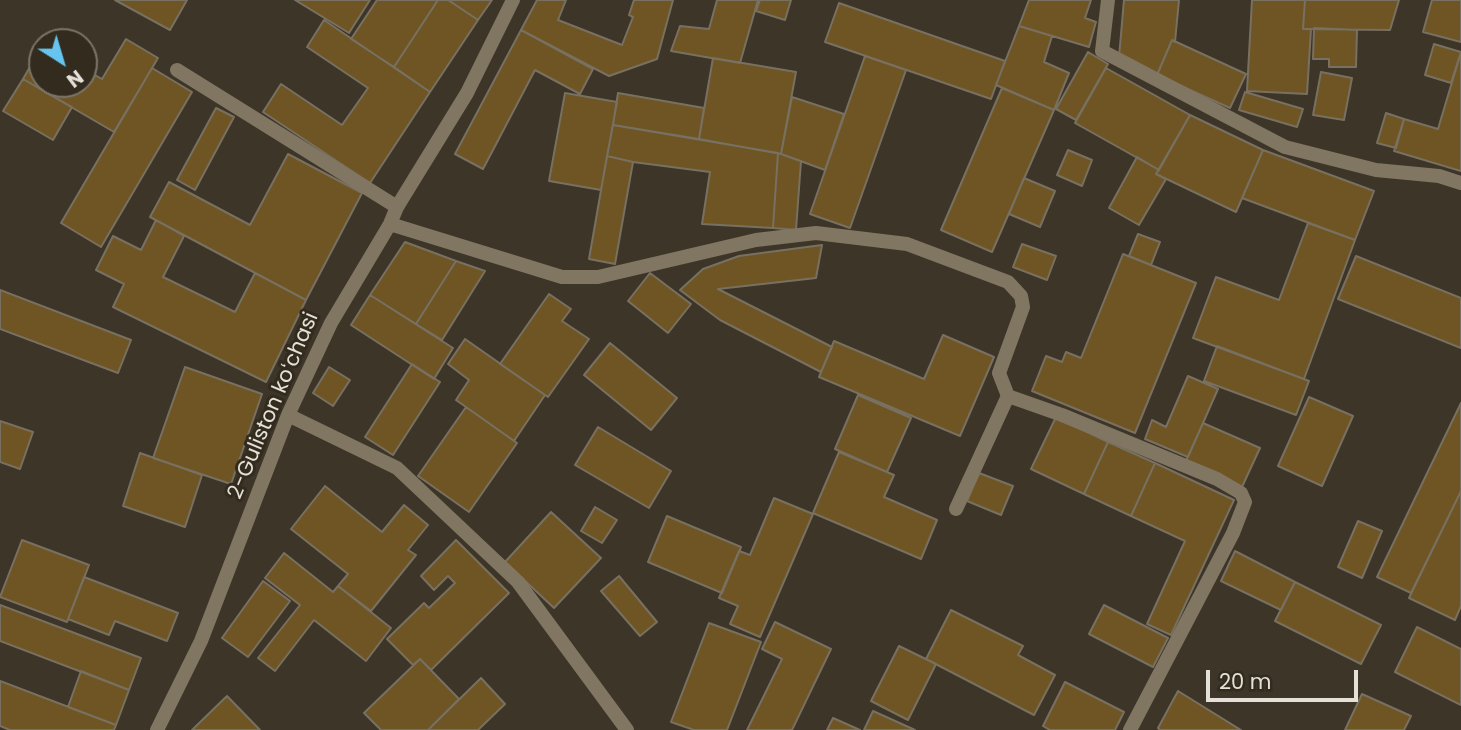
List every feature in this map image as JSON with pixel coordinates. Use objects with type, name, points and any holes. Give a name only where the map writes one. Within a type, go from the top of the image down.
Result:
[{"type":"street","name":"2-Guliston koʻchasi","points":[[157,730],[201,641],[288,415],[331,323],[390,224],[397,206],[467,93],[513,0]]},
{"type":"street","points":[[1108,0],[1102,51],[1285,147],[1376,170],[1439,176],[1461,183]]},
{"type":"street","points":[[177,69],[397,206]]},
{"type":"street","points":[[390,224],[562,277],[598,277],[756,240],[816,233],[907,244],[1008,282],[1017,289],[1023,307],[999,373],[1008,396],[956,509]]},
{"type":"street","points":[[1008,396],[1062,415],[1217,479],[1241,494],[1245,502],[1233,533],[1130,730]]},
{"type":"street","points":[[288,415],[397,468],[518,582],[627,730]]},
{"type":"building","points":[[115,0],[187,0],[170,30]]},
{"type":"building","points":[[295,0],[370,0],[349,33]]},
{"type":"building","points":[[377,0],[438,0],[394,67],[351,39]]},
{"type":"building","points":[[438,0],[448,0],[478,20],[430,92],[394,67]]},
{"type":"building","points":[[448,0],[492,0],[478,20]]},
{"type":"building","points":[[537,0],[566,0],[558,20],[622,45],[633,17],[629,15],[634,0],[673,0],[657,59],[609,76],[521,30]]},
{"type":"building","points":[[717,0],[758,0],[740,63],[671,51],[680,26],[709,29]]},
{"type":"building","points":[[760,0],[791,0],[785,20],[756,11]]},
{"type":"building","points":[[1029,0],[1091,0],[1085,18],[1096,22],[1089,47],[1019,26]]},
{"type":"building","points":[[1124,0],[1179,0],[1175,42],[1172,40],[1157,75],[1119,57]]},
{"type":"building","points":[[1252,0],[1305,0],[1303,29],[1311,29],[1307,94],[1247,91]]},
{"type":"building","points":[[1305,0],[1399,0],[1390,30],[1303,29]]},
{"type":"building","points":[[1432,0],[1461,0],[1461,42],[1423,32]]},
{"type":"building","points":[[839,3],[1005,61],[991,99],[825,42]]},
{"type":"building","points":[[324,20],[430,92],[370,183],[263,112],[281,84],[342,125],[368,88],[307,47]]},
{"type":"building","points":[[1019,26],[1052,36],[1044,62],[1069,73],[1054,110],[996,85]]},
{"type":"building","points":[[1314,28],[1357,30],[1356,67],[1329,67],[1329,59],[1313,59]]},
{"type":"building","points":[[521,30],[593,69],[580,94],[535,70],[483,169],[455,154]]},
{"type":"building","points":[[126,39],[158,58],[114,132],[56,98],[98,98],[98,77],[102,79]]},
{"type":"building","points":[[1172,40],[1246,74],[1230,108],[1157,75]]},
{"type":"building","points":[[1434,44],[1461,52],[1451,83],[1425,75]]},
{"type":"building","points":[[1088,52],[1108,64],[1076,120],[1056,109]]},
{"type":"building","points":[[1461,52],[1461,171],[1394,151],[1404,119],[1438,129]]},
{"type":"building","points":[[865,56],[906,70],[850,228],[810,214]]},
{"type":"building","points":[[713,58],[796,72],[781,154],[699,139]]},
{"type":"building","points":[[152,68],[192,92],[101,247],[61,223]]},
{"type":"building","points":[[1106,68],[1190,115],[1159,170],[1075,123]]},
{"type":"building","points":[[1321,72],[1352,78],[1344,120],[1313,115]]},
{"type":"building","points":[[23,79],[28,82],[28,98],[56,98],[72,107],[53,140],[3,111]]},
{"type":"building","points":[[1002,88],[1054,110],[992,252],[941,230]]},
{"type":"building","points":[[1245,92],[1303,109],[1297,127],[1239,110]]},
{"type":"building","points":[[565,93],[617,102],[601,190],[549,181]]},
{"type":"building","points":[[618,93],[704,108],[699,139],[613,125]]},
{"type":"building","points":[[792,97],[844,114],[825,170],[781,154]]},
{"type":"building","points":[[216,108],[234,117],[195,190],[177,180]]},
{"type":"building","points":[[1386,113],[1404,119],[1396,148],[1377,143]]},
{"type":"building","points":[[1190,115],[1263,150],[1236,212],[1156,174]]},
{"type":"building","points":[[613,125],[778,153],[773,228],[702,224],[710,172],[607,156]]},
{"type":"building","points":[[1068,150],[1092,160],[1082,186],[1057,175]]},
{"type":"building","points":[[1263,150],[1374,191],[1355,240],[1242,198]]},
{"type":"building","points":[[778,153],[801,161],[796,230],[773,228]]},
{"type":"building","points":[[288,154],[362,193],[306,300],[150,217],[169,182],[250,225]]},
{"type":"building","points":[[607,156],[633,162],[615,264],[589,259]]},
{"type":"building","points":[[1137,157],[1159,170],[1156,174],[1166,179],[1139,225],[1109,208]]},
{"type":"building","points":[[1024,178],[1055,191],[1040,227],[1009,214]]},
{"type":"building","points":[[156,220],[184,236],[163,277],[235,312],[255,273],[306,300],[266,382],[113,307],[124,284],[96,270],[113,236],[141,250]]},
{"type":"building","points":[[1308,223],[1355,240],[1304,379],[1193,338],[1216,277],[1279,300]]},
{"type":"building","points":[[1138,234],[1160,242],[1151,265],[1129,256]]},
{"type":"building","points":[[405,242],[456,261],[416,324],[370,295]]},
{"type":"building","points":[[1022,244],[1056,256],[1047,280],[1013,267]]},
{"type":"building","points":[[822,245],[816,278],[718,289],[832,347],[821,372],[720,320],[680,290],[703,269],[739,256]]},
{"type":"building","points":[[1123,254],[1196,283],[1135,433],[1032,391],[1046,356],[1062,362],[1066,352],[1081,358]]},
{"type":"building","points":[[1356,256],[1461,298],[1461,348],[1338,299]]},
{"type":"building","points":[[456,261],[485,271],[442,340],[416,324]]},
{"type":"building","points":[[650,273],[691,304],[668,333],[628,301]]},
{"type":"building","points":[[0,290],[131,340],[118,373],[0,329]]},
{"type":"building","points":[[549,294],[571,309],[562,321],[589,339],[548,397],[500,364]]},
{"type":"building","points":[[370,295],[453,348],[434,379],[351,325]]},
{"type":"building","points":[[943,335],[994,357],[960,436],[819,377],[834,341],[924,379]]},
{"type":"building","points":[[465,339],[545,395],[514,441],[456,400],[469,380],[448,364]]},
{"type":"building","points":[[610,343],[677,398],[651,430],[584,375]]},
{"type":"building","points":[[1217,346],[1309,381],[1296,415],[1204,381]]},
{"type":"building","points":[[412,364],[440,382],[393,455],[365,437]]},
{"type":"building","points":[[185,367],[262,394],[231,484],[153,458]]},
{"type":"building","points":[[329,367],[350,380],[333,406],[313,393]]},
{"type":"building","points":[[1188,376],[1218,389],[1188,457],[1145,439],[1152,420],[1166,427]]},
{"type":"building","points":[[858,395],[911,418],[887,472],[835,449]]},
{"type":"building","points":[[1309,397],[1353,416],[1322,486],[1278,466]]},
{"type":"building","points":[[1461,403],[1461,491],[1411,593],[1377,577]]},
{"type":"building","points":[[466,407],[517,443],[469,512],[418,476]]},
{"type":"building","points":[[1056,417],[1108,442],[1084,494],[1031,469]]},
{"type":"building","points":[[0,421],[33,432],[20,469],[0,462]]},
{"type":"building","points":[[1203,423],[1260,448],[1242,487],[1185,463]]},
{"type":"building","points":[[598,427],[671,471],[649,508],[575,465]]},
{"type":"building","points":[[1108,442],[1155,463],[1131,516],[1084,494]]},
{"type":"building","points":[[839,452],[894,475],[884,497],[937,520],[921,559],[813,513]]},
{"type":"building","points":[[140,453],[202,475],[185,527],[123,506]]},
{"type":"building","points":[[1155,463],[1234,500],[1171,635],[1147,624],[1185,541],[1131,516]]},
{"type":"building","points":[[979,473],[1013,486],[1001,515],[967,501]]},
{"type":"building","points":[[325,486],[382,532],[404,505],[428,525],[408,550],[416,555],[371,611],[338,586],[348,574],[291,529]]},
{"type":"building","points":[[1461,491],[1461,606],[1455,620],[1409,598]]},
{"type":"building","points":[[774,498],[813,514],[760,637],[730,624],[738,606],[719,598],[739,551],[750,555]]},
{"type":"building","points":[[595,507],[617,520],[602,543],[581,531]]},
{"type":"building","points":[[551,512],[601,558],[554,608],[505,562]]},
{"type":"building","points":[[667,516],[741,547],[722,593],[648,562]]},
{"type":"building","points":[[1358,521],[1382,531],[1362,578],[1338,567]]},
{"type":"building","points":[[22,540],[89,565],[67,622],[0,597]]},
{"type":"building","points":[[456,540],[509,593],[431,670],[420,659],[413,665],[387,639],[424,603],[429,608],[455,583],[448,576],[434,590],[421,576]]},
{"type":"building","points":[[1235,551],[1295,582],[1281,610],[1221,581]]},
{"type":"building","points":[[284,553],[333,592],[338,586],[391,628],[366,661],[314,620],[275,671],[258,658],[300,605],[265,578]]},
{"type":"building","points":[[619,576],[657,622],[640,636],[601,591]]},
{"type":"building","points":[[84,577],[178,613],[167,641],[115,621],[109,635],[68,619]]},
{"type":"building","points":[[263,581],[290,601],[248,657],[222,638]]},
{"type":"building","points":[[1295,582],[1381,625],[1361,664],[1275,621]]},
{"type":"building","points":[[0,605],[141,658],[129,690],[0,641]]},
{"type":"building","points":[[1104,605],[1168,638],[1153,667],[1089,634]]},
{"type":"building","points":[[951,610],[1023,646],[1018,655],[1055,675],[1034,715],[926,659]]},
{"type":"building","points":[[775,622],[831,649],[792,730],[747,730],[782,659],[762,649]]},
{"type":"building","points":[[709,623],[761,642],[727,730],[694,730],[671,722]]},
{"type":"building","points":[[1417,627],[1461,649],[1461,705],[1395,672]]},
{"type":"building","points":[[899,646],[936,664],[908,720],[871,701]]},
{"type":"building","points":[[420,659],[459,699],[428,730],[381,730],[364,713]]},
{"type":"building","points":[[81,671],[129,690],[116,725],[68,707]]},
{"type":"building","points":[[481,678],[505,704],[478,730],[428,730]]},
{"type":"building","points":[[0,681],[116,725],[114,730],[10,730],[0,726]]},
{"type":"building","points":[[1065,682],[1124,712],[1115,730],[1050,730],[1043,726]]},
{"type":"building","points":[[1178,691],[1241,730],[1160,730],[1158,728]]},
{"type":"building","points":[[1362,694],[1411,716],[1404,730],[1345,730]]},
{"type":"building","points":[[227,696],[260,730],[192,730]]},
{"type":"building","points":[[873,711],[915,730],[864,730]]},
{"type":"building","points":[[833,718],[860,730],[827,730]]}]
